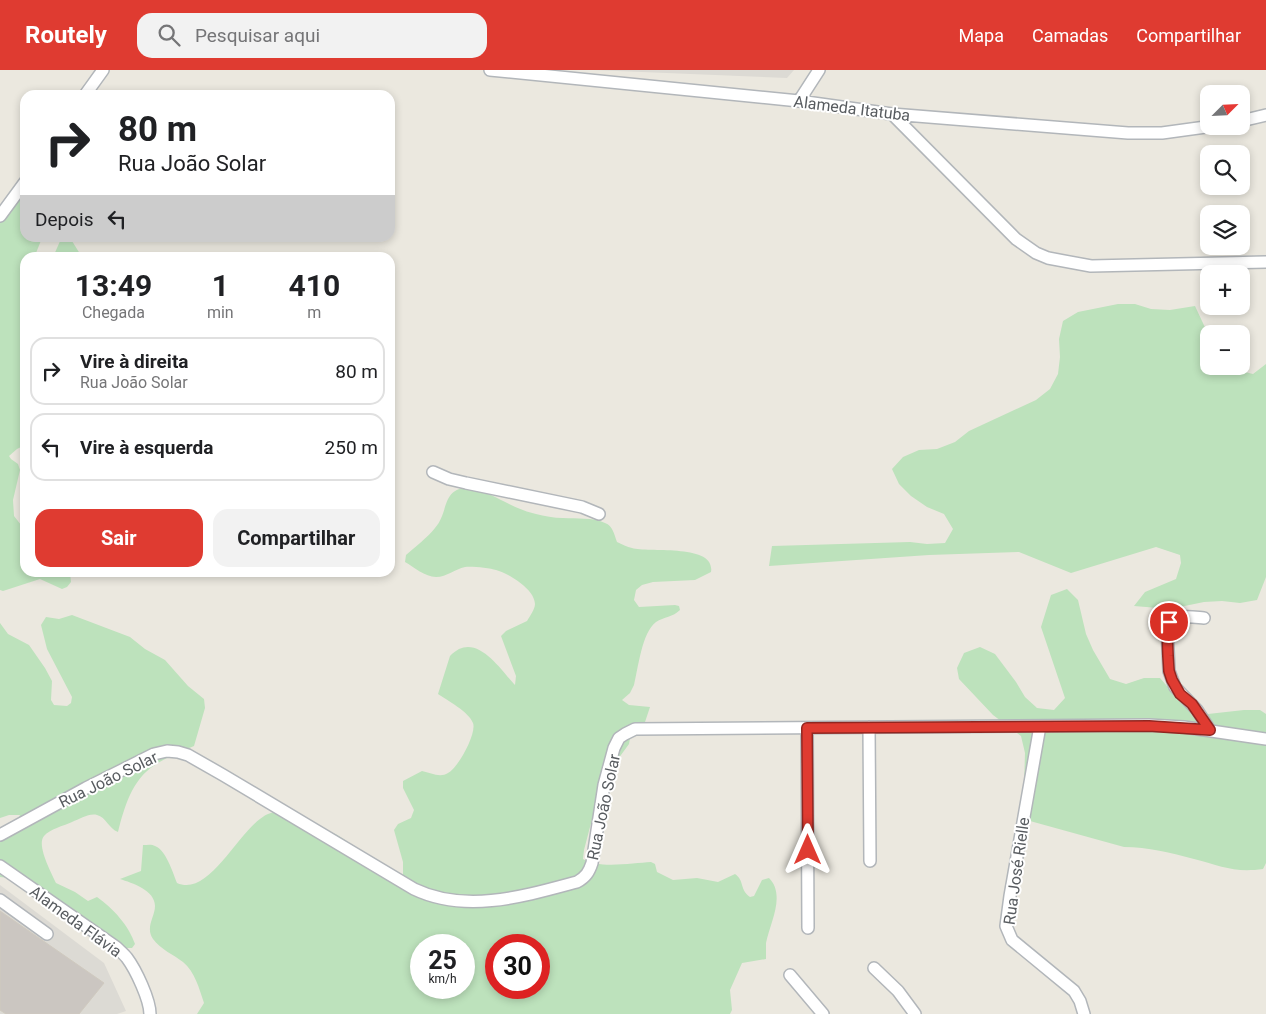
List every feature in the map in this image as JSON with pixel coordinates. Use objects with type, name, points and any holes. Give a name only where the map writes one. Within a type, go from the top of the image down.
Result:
[{"type":"street","points":[[89,90],[103,70]]},
{"type":"street","name":"Alameda Itatuba","points":[[490,70],[800,101],[892,114],[1128,133],[1162,134],[1200,128]]},
{"type":"street","points":[[800,101],[820,70]]},
{"type":"street","points":[[892,114],[1016,239],[1036,253],[1048,258],[1091,266],[1266,262]]},
{"type":"street","points":[[1250,119],[1266,115]]},
{"type":"street","points":[[0,216],[20,189]]},
{"type":"street","points":[[434,472],[449,479],[582,507],[599,514]]},
{"type":"street","points":[[1204,618],[1179,617],[1173,618],[1169,622],[1167,628],[1169,671],[1175,687],[1197,710],[1210,730]]},
{"type":"street","name":"Rua José Rielle","points":[[1040,726],[1006,926],[1012,940],[1074,991],[1080,1001],[1084,1014]]},
{"type":"street","name":"Rua João Solar","points":[[0,835],[86,788],[154,754],[167,751],[178,752],[188,755],[223,775],[414,889],[429,896],[448,901],[518,898],[577,882],[585,878],[590,871],[604,784],[614,748],[619,738],[635,729],[1149,726],[1210,730],[1266,739]]},
{"type":"street","points":[[869,727],[870,860]]},
{"type":"street","points":[[807,728],[808,928]]},
{"type":"street","name":"Alameda Flávia","points":[[0,866],[116,947],[134,969],[147,1000],[150,1014]]},
{"type":"street","points":[[0,900],[47,934]]},
{"type":"street","points":[[874,968],[898,991],[915,1014]]},
{"type":"street","points":[[790,975],[823,1014]]},
{"type":"shaded area","points":[[593,70],[794,70],[787,78]]},
{"type":"shaded area","points":[[0,885],[104,963],[126,1011],[117,1014],[0,1014]]},
{"type":"green space","points":[[19,199],[20,242],[40,242],[36,252],[20,252],[20,448],[9,456],[18,464],[20,470],[13,500],[14,516],[20,524],[20,577],[70,577],[71,582],[62,589],[40,579],[3,591],[0,590],[0,215]]},
{"type":"green space","points":[[60,242],[73,242],[79,252],[55,252]]},
{"type":"green space","points":[[1118,304],[1135,304],[1151,309],[1170,310],[1195,306],[1204,325],[1200,325],[1200,375],[1250,375],[1266,364],[1266,577],[1257,600],[1240,603],[1204,602],[1170,609],[1134,606],[1145,592],[1176,579],[1181,563],[1180,555],[1156,547],[1071,573],[1019,552],[929,555],[769,566],[772,546],[910,542],[927,544],[945,543],[953,529],[944,514],[927,507],[911,496],[899,484],[892,469],[903,457],[919,450],[937,449],[955,442],[969,431],[1036,400],[1050,389],[1058,374],[1060,357],[1059,339],[1063,321],[1078,312]]},
{"type":"green space","points":[[471,487],[488,493],[519,509],[539,515],[600,521],[610,526],[617,542],[628,547],[692,553],[703,557],[710,563],[711,572],[695,580],[653,582],[642,585],[636,590],[634,600],[639,607],[675,605],[679,606],[680,610],[656,622],[647,634],[634,685],[630,693],[622,700],[629,705],[650,707],[644,725],[630,738],[629,744],[602,781],[583,859],[606,865],[651,862],[655,864],[657,872],[673,880],[697,878],[718,882],[735,874],[740,879],[744,891],[750,897],[754,896],[762,880],[769,878],[774,885],[777,901],[766,943],[766,959],[742,963],[730,990],[732,1010],[730,1014],[197,1014],[204,1003],[194,975],[183,962],[159,946],[151,935],[150,926],[155,910],[154,900],[147,891],[120,879],[141,871],[143,845],[154,845],[163,852],[177,883],[191,885],[204,879],[217,867],[254,824],[266,815],[278,812],[302,819],[332,832],[345,840],[369,861],[403,877],[403,862],[394,830],[398,824],[411,818],[414,810],[403,788],[403,781],[422,771],[439,775],[448,773],[461,758],[472,734],[473,723],[471,719],[438,694],[450,656],[459,649],[469,647],[478,649],[486,654],[515,685],[516,676],[501,636],[506,631],[527,621],[535,606],[534,598],[526,587],[514,578],[501,572],[468,567],[461,568],[444,576],[432,577],[405,562],[406,555],[440,521],[447,502],[454,491]]},
{"type":"green space","points":[[1067,589],[1078,600],[1086,634],[1110,679],[1126,684],[1144,678],[1160,678],[1185,707],[1199,715],[1244,710],[1260,710],[1266,714],[1266,863],[1263,869],[1236,869],[1159,851],[1124,847],[1030,821],[1024,786],[1025,753],[1021,736],[993,715],[959,679],[957,668],[964,653],[980,647],[995,654],[1025,697],[1037,708],[1054,710],[1065,698],[1041,627],[1051,595]]},
{"type":"green space","points":[[72,615],[130,637],[145,649],[165,660],[188,686],[204,699],[205,708],[194,746],[160,762],[140,778],[126,804],[118,832],[100,816],[91,815],[53,830],[44,836],[42,840],[43,852],[56,883],[88,901],[97,897],[109,906],[129,931],[135,944],[132,948],[124,948],[21,879],[0,877],[0,835],[18,820],[20,815],[9,815],[0,818],[0,623],[8,634],[29,645],[45,668],[52,681],[51,700],[54,705],[67,706],[71,703],[72,697],[47,649],[41,625],[46,617],[59,619]]},
{"type":"building","points":[[0,911],[104,983],[79,1014],[6,1014],[0,1010]]},
{"type":"route","points":[[808,850],[807,728],[1149,726],[1210,730],[1197,710],[1180,694],[1172,680],[1168,656],[1167,628],[1169,622]]}]
